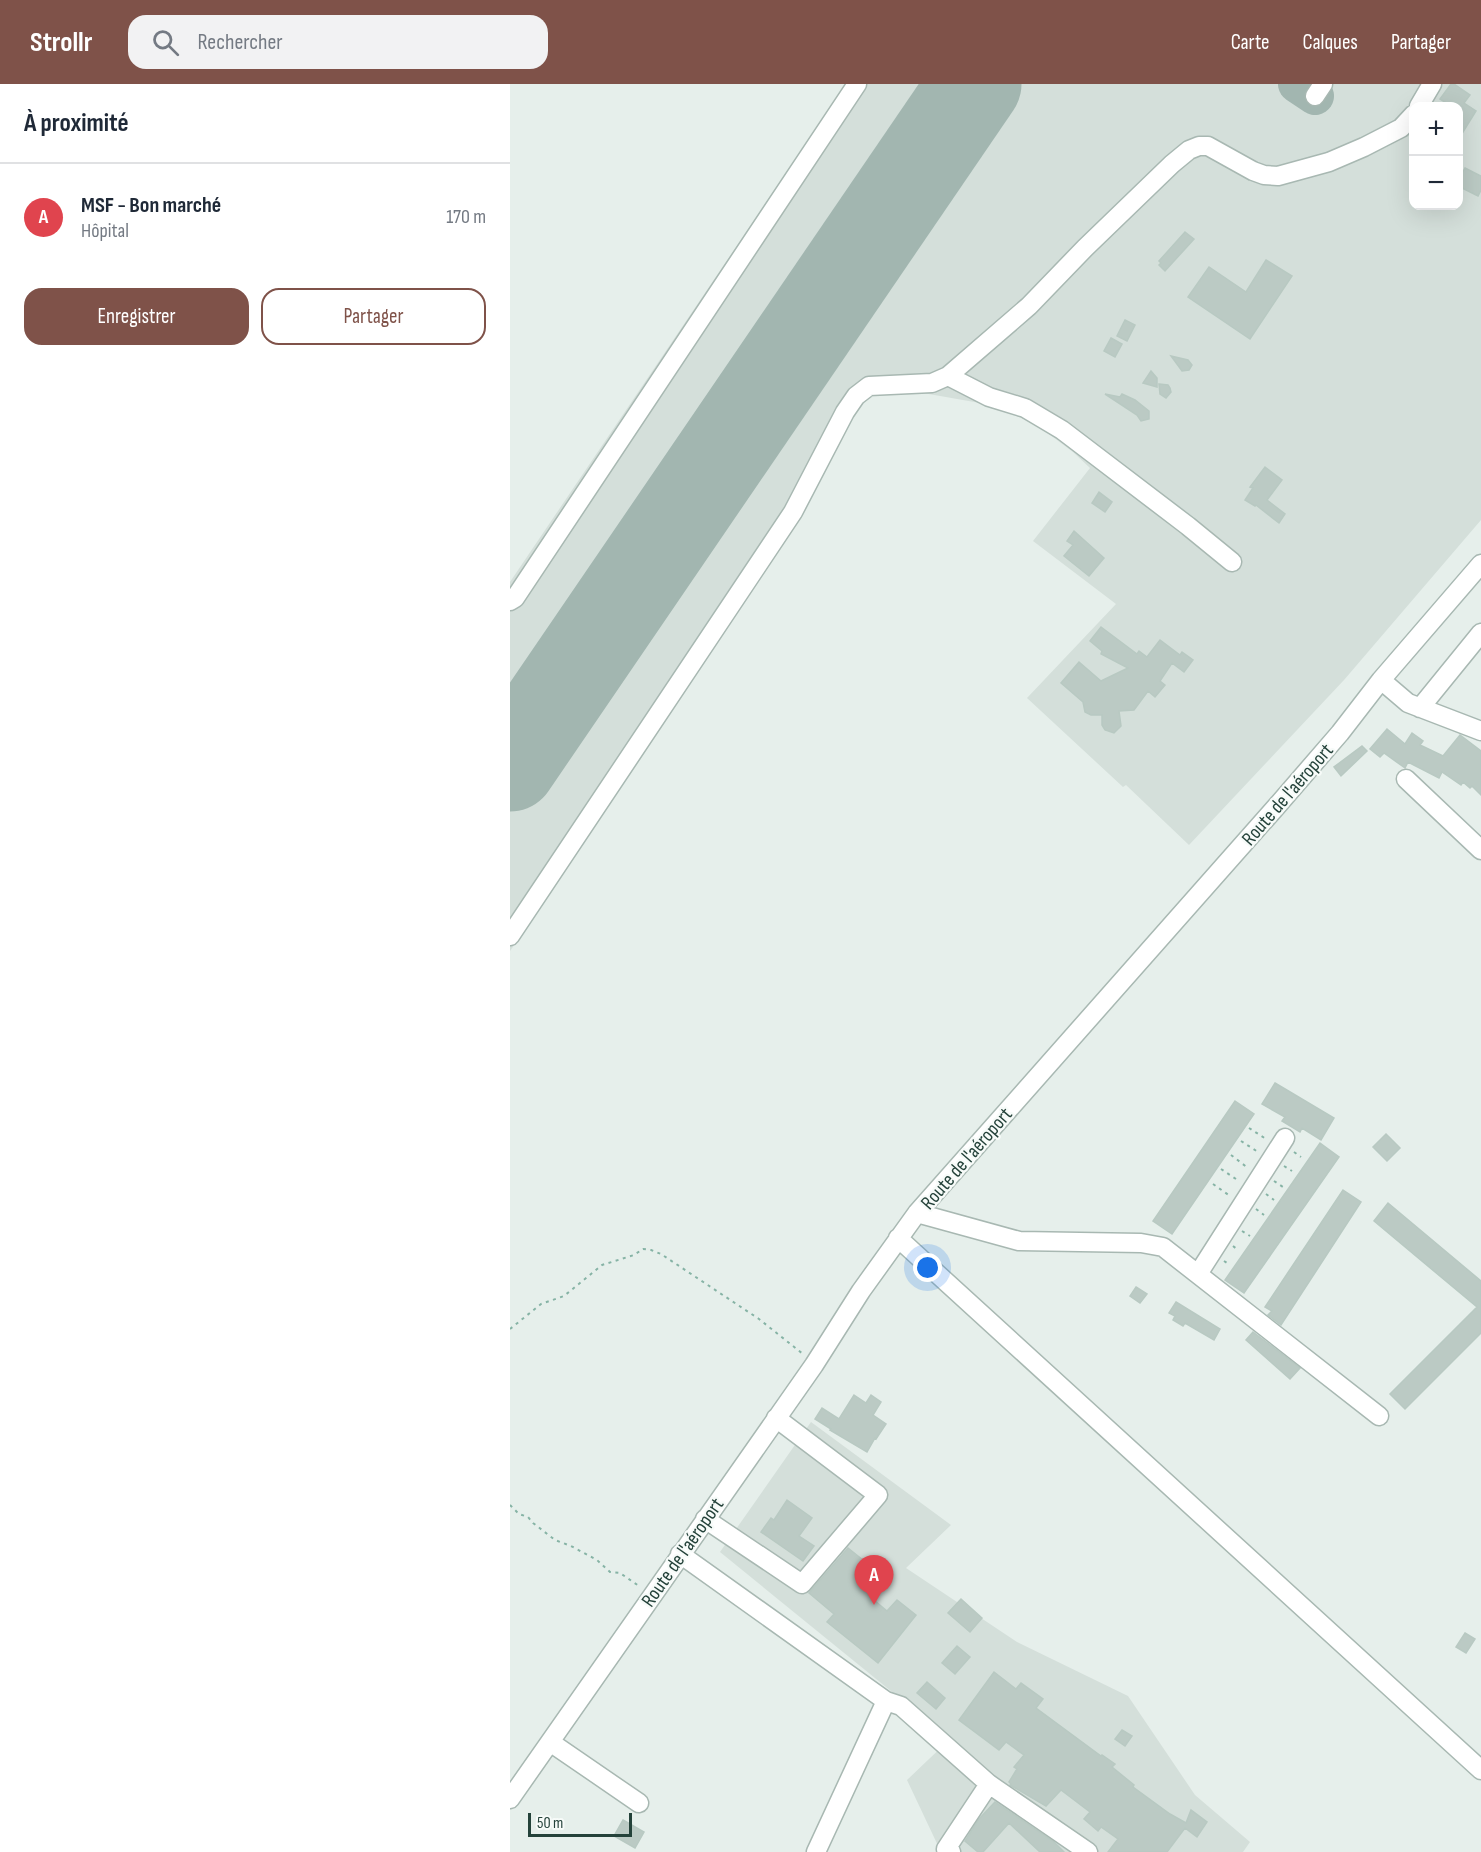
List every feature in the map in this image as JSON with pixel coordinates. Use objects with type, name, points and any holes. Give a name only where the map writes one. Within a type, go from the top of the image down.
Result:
[{"type":"street","points":[[512,601],[857,84]]},
{"type":"street","points":[[1421,102],[1432,84]]},
{"type":"street","points":[[510,936],[793,512],[840,421],[856,396],[869,386],[932,383],[948,376],[1029,306],[1093,240],[1172,164],[1190,150],[1199,146],[1208,146],[1253,171],[1278,176],[1329,162],[1364,147],[1401,128],[1409,119]]},
{"type":"street","points":[[948,376],[989,397],[1025,408],[1062,429],[1232,562]]},
{"type":"street","name":"Route de l'aéroport","points":[[510,1798],[814,1365],[861,1291],[917,1213],[1284,798],[1481,564]]},
{"type":"street","points":[[1420,708],[1481,633]]},
{"type":"street","points":[[1381,680],[1408,703],[1481,731]]},
{"type":"street","points":[[1406,779],[1481,850]]},
{"type":"street","points":[[1197,1274],[1278,1148]]},
{"type":"street","points":[[917,1213],[1019,1241],[1141,1243],[1163,1247],[1379,1416]]},
{"type":"street","points":[[898,1238],[1481,1770]]},
{"type":"street","points":[[705,1519],[802,1584],[878,1495],[776,1418]]},
{"type":"street","points":[[680,1554],[886,1701],[901,1706],[989,1784],[1088,1852]]},
{"type":"street","points":[[816,1852],[886,1701]]},
{"type":"street","points":[[550,1742],[639,1803]]},
{"type":"street","points":[[951,1852],[946,1848],[989,1784]]},
{"type":"path","points":[[1250,1128],[1278,1148]]},
{"type":"path","points":[[1241,1141],[1278,1148]]},
{"type":"path","points":[[1231,1155],[1251,1190]]},
{"type":"path","points":[[1221,1169],[1251,1190]]},
{"type":"path","points":[[1213,1184],[1251,1190]]},
{"type":"path","points":[[510,1329],[541,1304],[564,1296],[602,1264],[634,1255],[643,1249],[661,1254],[759,1319],[814,1365]]},
{"type":"path","points":[[510,1505],[555,1540],[571,1546],[597,1560],[610,1572],[620,1573],[630,1581],[654,1593]]},
{"type":"shaded area","points":[[846,84],[1481,84],[1481,520],[1344,680],[1189,845],[1126,785],[1123,787],[1027,698],[1116,604],[1033,541],[1090,468],[1041,428],[1014,414],[980,403],[891,390],[865,396],[711,649],[549,896],[510,951],[510,582]]},
{"type":"shaded area","points":[[811,1422],[951,1525],[906,1568],[1017,1642],[1128,1696],[1195,1795],[1250,1842],[1243,1852],[941,1852],[907,1780],[950,1739],[720,1552]]},
{"type":"building","points":[[1451,84],[1470,95],[1464,103],[1476,111],[1463,132],[1463,102],[1445,102],[1440,99]]},
{"type":"building","points":[[1465,168],[1481,176],[1481,190],[1478,196],[1463,188]]},
{"type":"building","points":[[1185,232],[1194,239],[1165,271],[1159,265],[1161,263],[1159,261]]},
{"type":"building","points":[[1266,260],[1292,276],[1250,339],[1188,297],[1209,267],[1246,292]]},
{"type":"building","points":[[1125,320],[1135,325],[1127,341],[1117,336]]},
{"type":"building","points":[[1111,338],[1122,344],[1115,357],[1104,351]]},
{"type":"building","points":[[1171,356],[1188,360],[1192,365],[1189,370],[1182,371]]},
{"type":"building","points":[[1151,371],[1157,378],[1157,387],[1143,383]]},
{"type":"building","points":[[1159,384],[1168,385],[1170,388],[1171,392],[1166,398],[1160,394]]},
{"type":"building","points":[[1105,394],[1120,397],[1122,394],[1135,400],[1149,411],[1149,419],[1141,421],[1137,415]]},
{"type":"building","points":[[1265,467],[1282,480],[1267,500],[1285,514],[1279,523],[1256,505],[1245,500],[1253,488],[1250,487]]},
{"type":"building","points":[[1099,492],[1112,502],[1105,512],[1092,503]]},
{"type":"building","points":[[1074,531],[1104,558],[1089,576],[1064,556],[1073,545],[1067,541]]},
{"type":"building","points":[[1101,627],[1137,654],[1139,651],[1147,657],[1160,640],[1180,655],[1182,652],[1193,660],[1184,672],[1172,663],[1160,681],[1165,685],[1155,697],[1148,691],[1134,710],[1119,711],[1121,726],[1114,733],[1105,730],[1102,725],[1102,715],[1091,715],[1085,712],[1083,702],[1061,683],[1079,662],[1101,681],[1128,668],[1101,654],[1102,651],[1090,641]]},
{"type":"building","points":[[1387,729],[1405,744],[1412,733],[1423,741],[1420,745],[1443,756],[1460,735],[1481,751],[1481,795],[1472,786],[1470,788],[1463,782],[1461,785],[1442,772],[1439,778],[1408,762],[1405,768],[1384,753],[1380,757],[1370,749]]},
{"type":"building","points":[[1362,746],[1367,751],[1341,776],[1334,767]]},
{"type":"building","points":[[1275,1083],[1334,1118],[1321,1140],[1302,1128],[1300,1132],[1282,1121],[1285,1117],[1262,1104]]},
{"type":"building","points":[[1235,1101],[1254,1114],[1172,1234],[1153,1221]]},
{"type":"building","points":[[1386,1134],[1400,1148],[1387,1161],[1373,1147]]},
{"type":"building","points":[[1320,1143],[1339,1157],[1244,1293],[1225,1280]]},
{"type":"building","points":[[1343,1190],[1361,1202],[1281,1325],[1268,1315],[1272,1311],[1265,1307]]},
{"type":"building","points":[[1388,1203],[1481,1281],[1481,1333],[1405,1409],[1390,1394],[1477,1307],[1374,1221]]},
{"type":"building","points":[[1136,1287],[1147,1294],[1140,1303],[1130,1296]]},
{"type":"building","points":[[1176,1302],[1220,1329],[1214,1340],[1185,1323],[1183,1326],[1173,1320],[1175,1316],[1169,1313]]},
{"type":"building","points":[[1253,1332],[1300,1368],[1290,1379],[1246,1340]]},
{"type":"building","points":[[854,1395],[866,1403],[871,1395],[881,1402],[873,1415],[886,1424],[867,1452],[815,1419],[822,1408],[839,1419]]},
{"type":"building","points":[[787,1500],[812,1518],[799,1536],[814,1546],[803,1561],[761,1532],[771,1518],[774,1520]]},
{"type":"building","points":[[848,1548],[883,1576],[868,1595],[887,1611],[897,1600],[916,1615],[878,1663],[827,1622],[834,1614],[809,1593]]},
{"type":"building","points":[[961,1599],[982,1618],[970,1632],[948,1613]]},
{"type":"building","points":[[1465,1633],[1475,1639],[1466,1653],[1456,1647]]},
{"type":"building","points":[[957,1646],[970,1657],[955,1674],[942,1663]]},
{"type":"building","points":[[994,1672],[1016,1689],[1021,1683],[1043,1699],[1036,1708],[1115,1764],[1112,1767],[1134,1785],[1133,1787],[1170,1814],[1186,1823],[1191,1810],[1207,1822],[1197,1837],[1185,1828],[1167,1852],[1108,1852],[1118,1839],[1101,1827],[1098,1831],[1084,1819],[1090,1812],[1061,1790],[1046,1806],[1010,1785],[1009,1782],[1017,1769],[1014,1767],[1024,1755],[1006,1742],[999,1750],[959,1720]]},
{"type":"building","points":[[927,1682],[945,1698],[936,1709],[917,1693]]},
{"type":"building","points":[[1122,1730],[1132,1736],[1125,1746],[1115,1739]]},
{"type":"building","points":[[995,1802],[1054,1842],[1064,1852],[1040,1852],[1009,1823],[983,1852],[978,1852],[965,1841],[979,1819]]},
{"type":"building","points":[[623,1820],[644,1832],[635,1848],[614,1836]]},
{"type":"taxiway","points":[[1297,84],[1315,96]]},
{"type":"runway","points":[[510,765],[975,84]]},
{"type":"place","name":"MSF - Bon marché","points":[[874,1605]]}]
